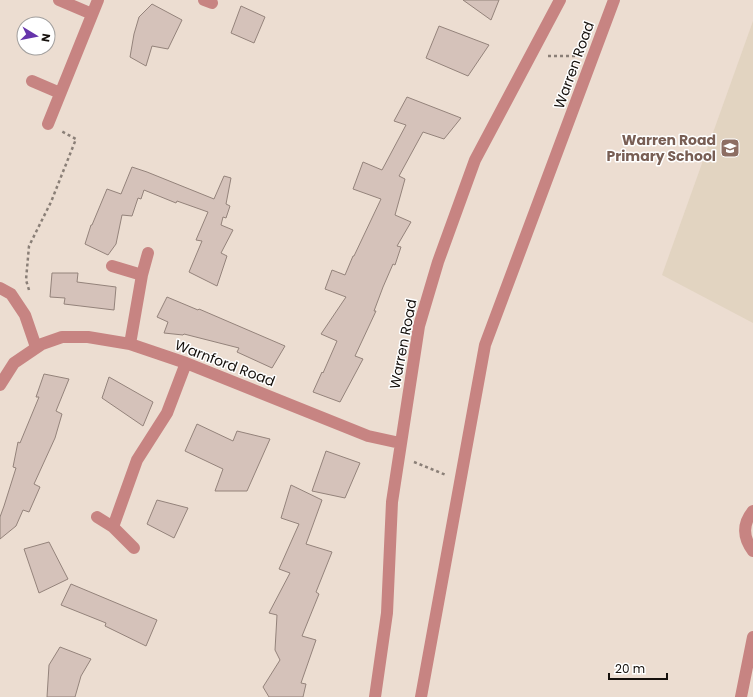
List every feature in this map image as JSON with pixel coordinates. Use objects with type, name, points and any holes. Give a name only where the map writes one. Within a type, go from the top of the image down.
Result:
[{"type":"street","points":[[59,0],[92,14]]},
{"type":"street","points":[[48,124],[98,0]]},
{"type":"street","name":"Warren Road","points":[[375,697],[387,613],[392,502],[419,326],[438,262],[475,160],[560,0]]},
{"type":"street","name":"Warren Road","points":[[421,697],[485,345],[614,0]]},
{"type":"street","points":[[32,81],[60,93]]},
{"type":"street","points":[[130,344],[142,275],[148,253]]},
{"type":"street","points":[[112,266],[142,275]]},
{"type":"street","points":[[0,288],[11,294],[25,315],[36,347]]},
{"type":"street","name":"Warnford Road","points":[[0,385],[14,363],[36,347],[62,337],[88,337],[130,344],[186,363],[368,436],[400,443]]},
{"type":"street","points":[[113,527],[137,460],[167,413],[186,363]]},
{"type":"street","points":[[753,511],[746,524],[745,534],[748,543],[753,550]]},
{"type":"street","points":[[97,517],[113,527],[134,548]]},
{"type":"street","points":[[741,697],[753,637]]},
{"type":"path","points":[[530,56],[593,56]]},
{"type":"path","points":[[30,294],[26,280],[28,246],[51,202],[76,139],[48,124]]},
{"type":"path","points":[[398,456],[461,480]]},
{"type":"shaded area","name":"Warren Road Primary School","points":[[753,21],[753,323],[662,275]]},
{"type":"building","points":[[463,0],[499,0],[491,20]]},
{"type":"building","points":[[152,4],[182,20],[168,49],[152,46],[146,66],[130,57],[139,17]]},
{"type":"building","points":[[241,6],[265,17],[254,43],[231,33]]},
{"type":"building","points":[[439,26],[489,45],[468,76],[426,58]]},
{"type":"building","points":[[407,97],[461,118],[444,139],[423,132],[399,176],[405,179],[395,215],[411,222],[397,246],[401,247],[395,265],[393,264],[374,311],[376,311],[355,356],[363,359],[340,402],[313,392],[337,341],[321,334],[346,297],[325,289],[332,270],[345,275],[381,199],[353,189],[363,162],[382,170],[406,125],[394,121]]},
{"type":"building","points":[[132,167],[214,199],[224,176],[231,178],[226,204],[230,206],[226,218],[223,217],[221,225],[233,230],[221,253],[227,256],[217,286],[189,272],[202,241],[196,240],[208,212],[177,201],[176,203],[144,190],[141,199],[138,198],[132,216],[122,215],[116,244],[108,255],[85,244],[91,225],[107,189],[121,194]]},
{"type":"building","points":[[52,273],[78,273],[77,282],[116,287],[114,310],[64,304],[65,298],[50,297]]},
{"type":"building","points":[[167,297],[285,346],[272,368],[237,352],[239,348],[184,334],[164,333],[168,322],[157,317]]},
{"type":"building","points":[[44,374],[69,379],[56,411],[62,414],[55,438],[34,484],[40,487],[29,512],[23,510],[16,526],[0,539],[0,517],[16,468],[13,467],[18,442],[20,443],[39,397],[36,397]]},
{"type":"building","points":[[109,377],[153,402],[143,426],[102,398]]},
{"type":"building","points":[[197,424],[233,441],[237,431],[270,439],[247,491],[215,491],[223,469],[185,451]]},
{"type":"building","points":[[326,451],[360,463],[345,498],[312,491]]},
{"type":"building","points":[[291,485],[322,500],[306,544],[332,552],[316,592],[319,594],[302,636],[316,640],[301,683],[306,684],[303,697],[269,697],[263,687],[280,660],[275,650],[277,615],[269,613],[290,573],[279,569],[299,524],[281,518]]},
{"type":"building","points":[[157,500],[188,508],[174,538],[147,524]]},
{"type":"building","points":[[49,542],[68,579],[39,593],[24,549]]},
{"type":"building","points":[[71,584],[157,620],[146,646],[105,626],[106,623],[61,605]]},
{"type":"building","points":[[60,647],[91,659],[81,676],[75,697],[47,697],[49,665]]},
{"type":"place","name":"Warren Road Primary School","points":[[730,148]]}]
